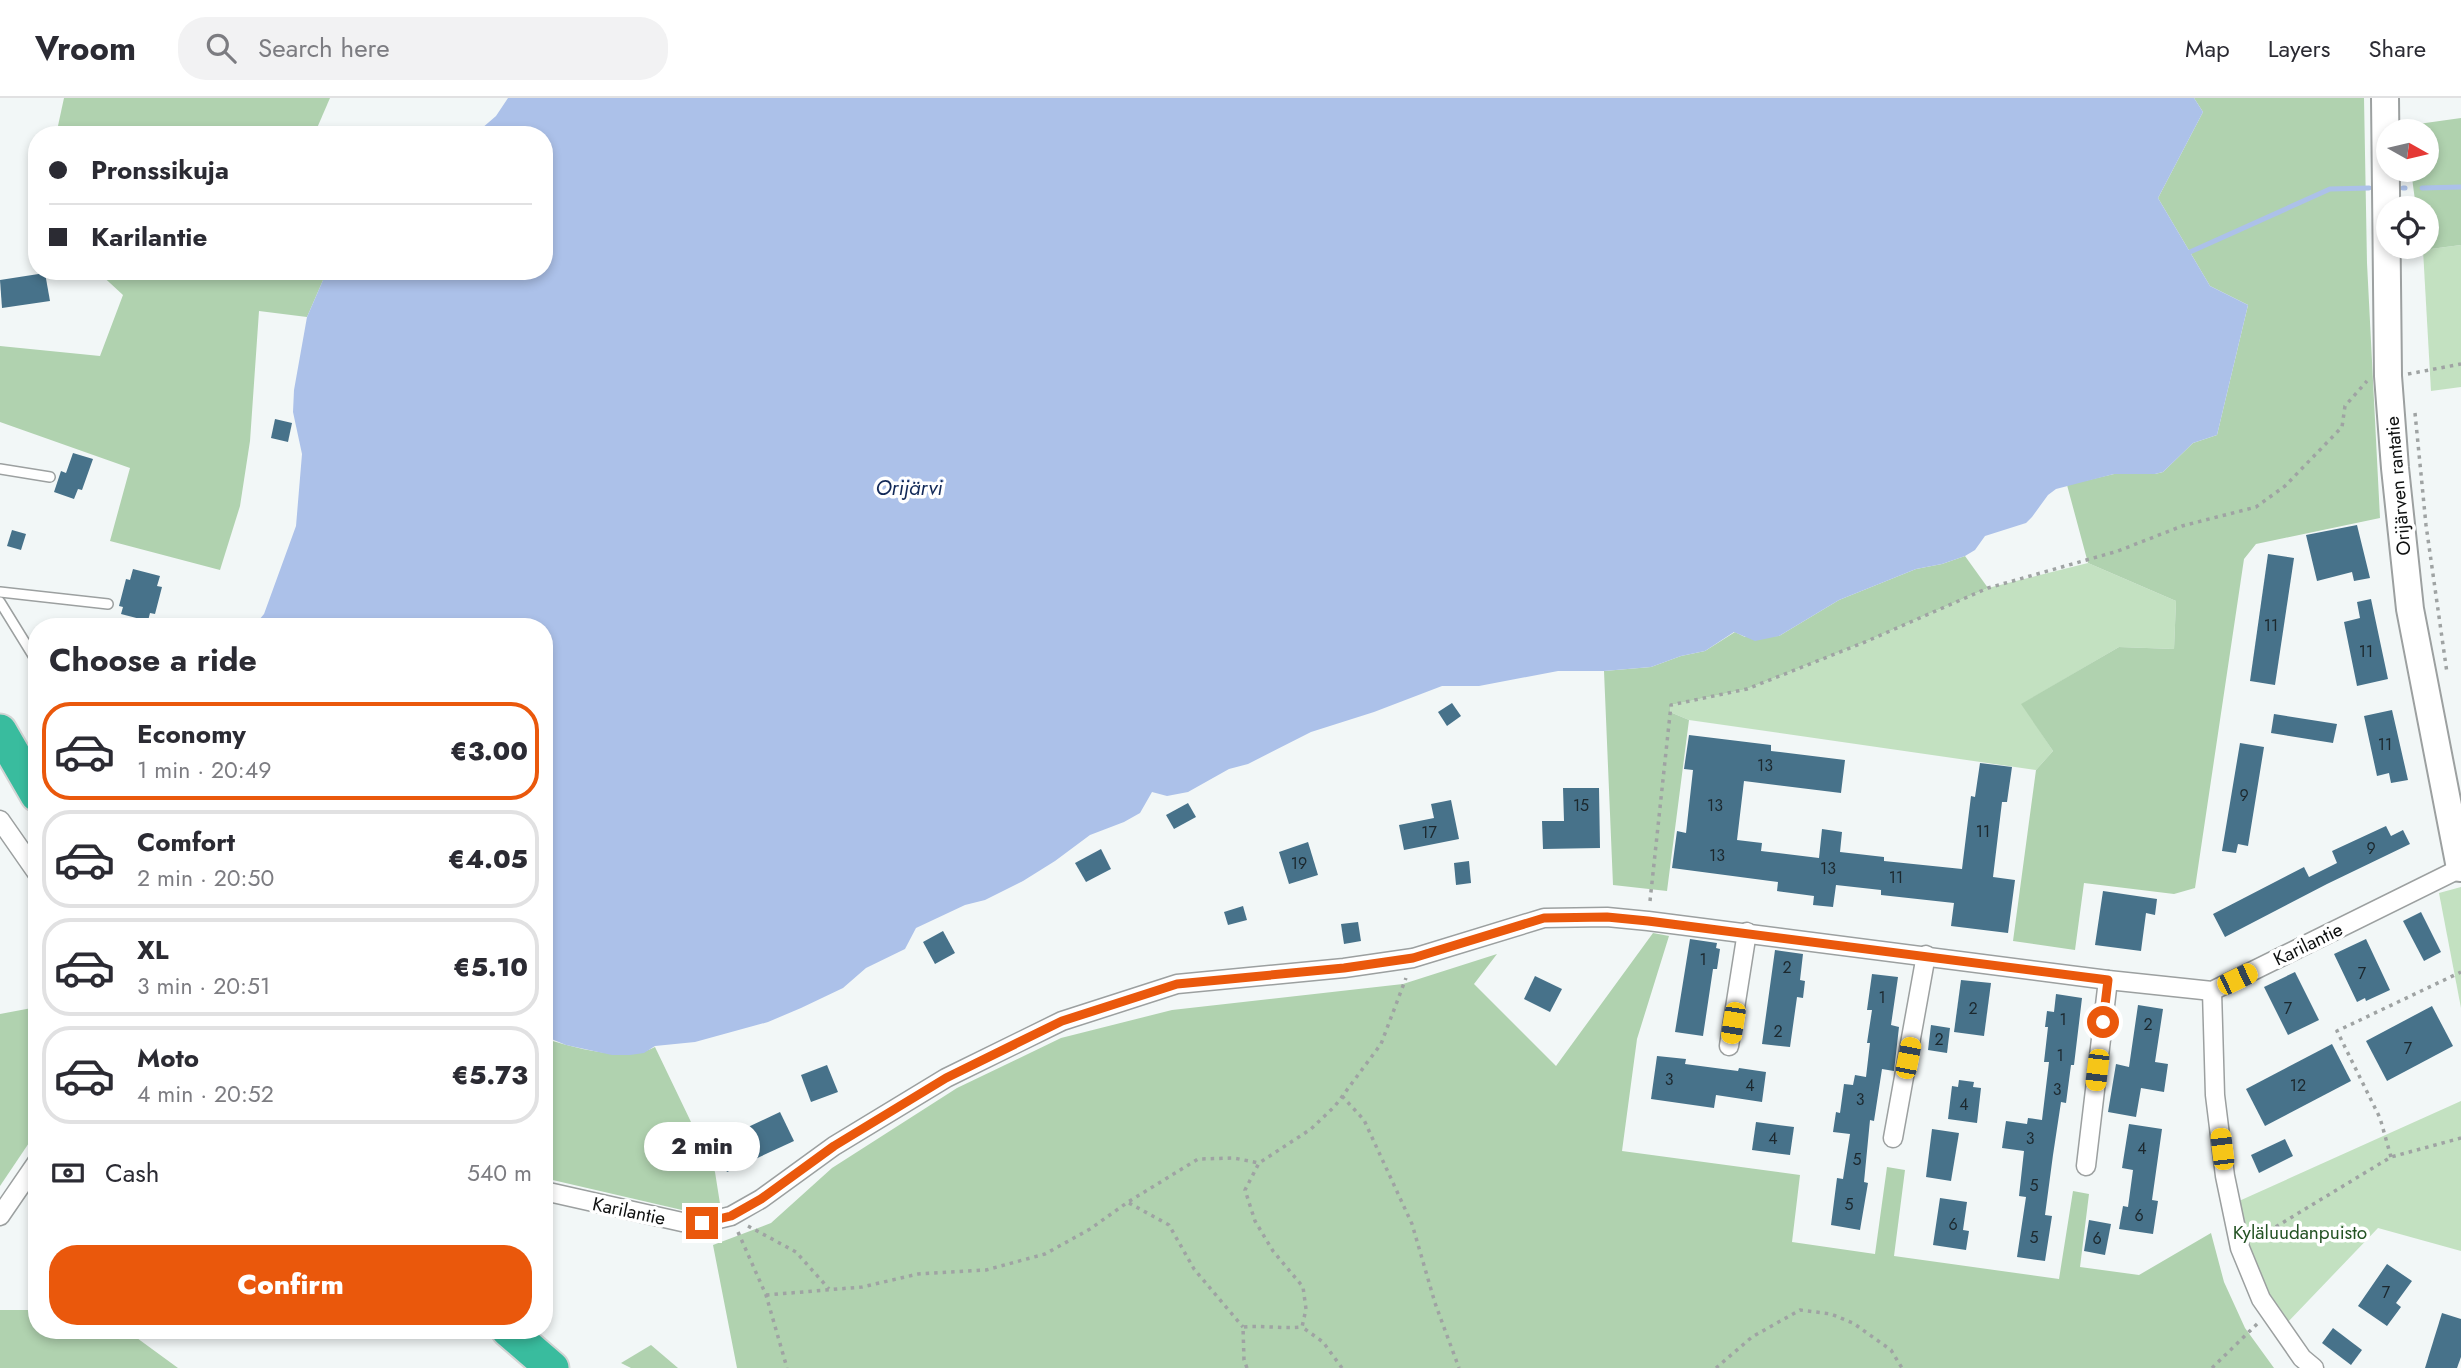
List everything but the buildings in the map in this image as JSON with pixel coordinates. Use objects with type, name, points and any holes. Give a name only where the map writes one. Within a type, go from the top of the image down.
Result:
[{"type":"highway","points":[[0,731],[28,779]]},
{"type":"highway","points":[[519,1339],[552,1368]]},
{"type":"street","name":"Orijärven rantatie","points":[[2385,98],[2388,376],[2395,468],[2410,609],[2461,868]]},
{"type":"street","points":[[0,820],[28,860]]},
{"type":"street","name":"Karilantie","points":[[553,1193],[682,1222],[702,1223],[731,1216],[761,1199],[834,1146],[946,1078],[1062,1021],[1177,984],[1344,968],[1413,958],[1544,918],[1607,917],[1747,932],[2108,980],[2212,991],[2461,868]]},
{"type":"street","points":[[1729,1046],[1747,932]]},
{"type":"street","points":[[1893,1138],[1926,955]]},
{"type":"street","points":[[2086,1166],[2108,980]]},
{"type":"street","points":[[2212,991],[2215,1095],[2225,1176],[2240,1248],[2261,1299],[2302,1358],[2314,1368]]},
{"type":"street","points":[[0,1216],[28,1176]]},
{"type":"lane","points":[[0,469],[50,477]]},
{"type":"lane","points":[[0,592],[108,604]]},
{"type":"lane","points":[[0,602],[28,647]]},
{"type":"path","points":[[1640,902],[1650,901],[1671,705],[1747,689],[1866,642],[1988,588],[2118,551],[2182,526],[2256,506],[2285,486],[2342,427],[2345,406],[2369,379],[2461,364]]},
{"type":"path","points":[[2414,401],[2426,525],[2447,673]]},
{"type":"path","points":[[1302,1327],[1306,1309],[1303,1287],[1273,1251],[1255,1221],[1245,1190],[1259,1163],[1311,1129],[1342,1096],[1381,1044],[1413,958]]},
{"type":"path","points":[[2391,1157],[2380,1118],[2337,1031],[2461,972]]},
{"type":"path","points":[[1342,1096],[1364,1121],[1412,1224],[1434,1303],[1459,1368]]},
{"type":"path","points":[[2240,1248],[2391,1157],[2461,1138]]},
{"type":"path","points":[[766,1295],[862,1287],[918,1274],[986,1270],[1045,1254],[1090,1229],[1198,1159],[1234,1158],[1259,1163]]},
{"type":"path","points":[[1128,1202],[1169,1225],[1194,1269],[1243,1327],[1244,1360],[1247,1368]]},
{"type":"path","points":[[731,1216],[796,1252],[829,1289]]},
{"type":"path","points":[[731,1216],[766,1295],[787,1368]]},
{"type":"path","points":[[1716,1368],[1752,1337],[1800,1310],[1831,1314],[1853,1323],[1891,1350],[1902,1368]]},
{"type":"path","points":[[2212,1368],[2259,1322]]},
{"type":"path","points":[[1243,1327],[1302,1327],[1323,1342],[1342,1368]]},
{"type":"green space","points":[[64,98],[330,98],[318,126],[58,126]]},
{"type":"green space","points":[[2194,98],[2364,98],[2367,263],[2380,518],[2256,544],[2244,559],[2195,888],[2174,894],[2084,883],[2075,950],[2013,941],[2036,770],[2053,751],[2021,704],[2119,647],[2174,649],[2176,601],[2088,563],[2067,485],[2114,474],[2163,472],[2193,443],[2217,435],[2248,305],[2210,286],[2158,198],[2203,112]]},
{"type":"green space","points":[[2461,118],[2461,245],[2439,248],[2439,196],[2414,196],[2413,182],[2440,182],[2440,121]]},
{"type":"green space","points":[[2461,245],[2461,387],[2431,391],[2424,259],[2439,259],[2439,248]]},
{"type":"green space","points":[[107,280],[323,280],[307,317],[259,311],[250,441],[240,506],[220,570],[110,541],[130,468],[0,422],[0,346],[100,356],[123,295]]},
{"type":"green space","points":[[1965,556],[1988,588],[1865,642],[1747,689],[1671,705],[1670,712],[1689,720],[1667,891],[1613,885],[1604,671],[1651,667],[1705,651],[1735,632],[1745,637],[1779,636],[1839,600],[1916,569]]},
{"type":"green space","points":[[2088,563],[2176,601],[2174,649],[2119,647],[2022,704],[2053,751],[2036,770],[1689,720],[1670,712],[1671,705],[1747,689],[1865,642],[1988,588]]},
{"type":"green space","points":[[2461,887],[2461,1008],[2439,893]]},
{"type":"green space","points":[[1653,933],[1669,936],[1637,1039],[1622,1151],[1800,1175],[1792,1242],[1875,1254],[1887,1167],[1905,1170],[1894,1256],[2059,1279],[2073,1191],[2089,1194],[2080,1267],[2139,1275],[2211,1233],[2224,1282],[2245,1328],[2274,1368],[737,1368],[713,1245],[771,1223],[832,1168],[957,1088],[1061,1038],[1172,1010],[1403,984],[1497,954],[1474,984],[1556,1066]]},
{"type":"green space","points":[[28,1009],[28,1144],[0,1186],[0,1014]]},
{"type":"green space","points":[[553,1041],[617,1054],[631,1054],[655,1047],[715,1172],[721,1210],[695,1213],[553,1180]]},
{"type":"green space","name":"Kyläluudanpuisto","points":[[2461,1101],[2461,1251],[2378,1228],[2285,1325],[2256,1266],[2239,1201]]},
{"type":"green space","points":[[0,1310],[28,1310],[28,1339],[138,1339],[178,1368],[0,1368]]},
{"type":"green space","points":[[651,1345],[678,1368],[631,1368],[621,1363]]},
{"type":"water","name":"Orijärvi","points":[[508,98],[2194,98],[2203,112],[2158,198],[2210,286],[2248,305],[2217,435],[2193,443],[2163,472],[2114,474],[2056,489],[2026,523],[1985,536],[1975,550],[1965,556],[1916,569],[1839,600],[1779,636],[1755,641],[1734,632],[1705,651],[1651,667],[1558,671],[1479,686],[1442,686],[1311,732],[1248,764],[1229,769],[1188,792],[1167,796],[1152,792],[1140,813],[1090,835],[1023,881],[985,900],[965,905],[916,928],[905,949],[866,968],[843,988],[801,1008],[768,1022],[695,1042],[655,1046],[644,1053],[612,1055],[553,1040],[553,618],[261,618],[296,526],[302,454],[293,412],[294,390],[307,317],[323,280],[553,280],[553,126],[484,126],[496,116]]},
{"type":"waterway","points":[[2422,188],[2461,187]]},
{"type":"waterway","points":[[2190,252],[2330,189],[2369,188]]},
{"type":"route","points":[[702,1223],[731,1216],[761,1199],[834,1146],[946,1078],[1062,1021],[1177,984],[1344,968],[1413,958],[1544,918],[1607,917],[1648,921],[2108,980],[2103,1022]]}]
